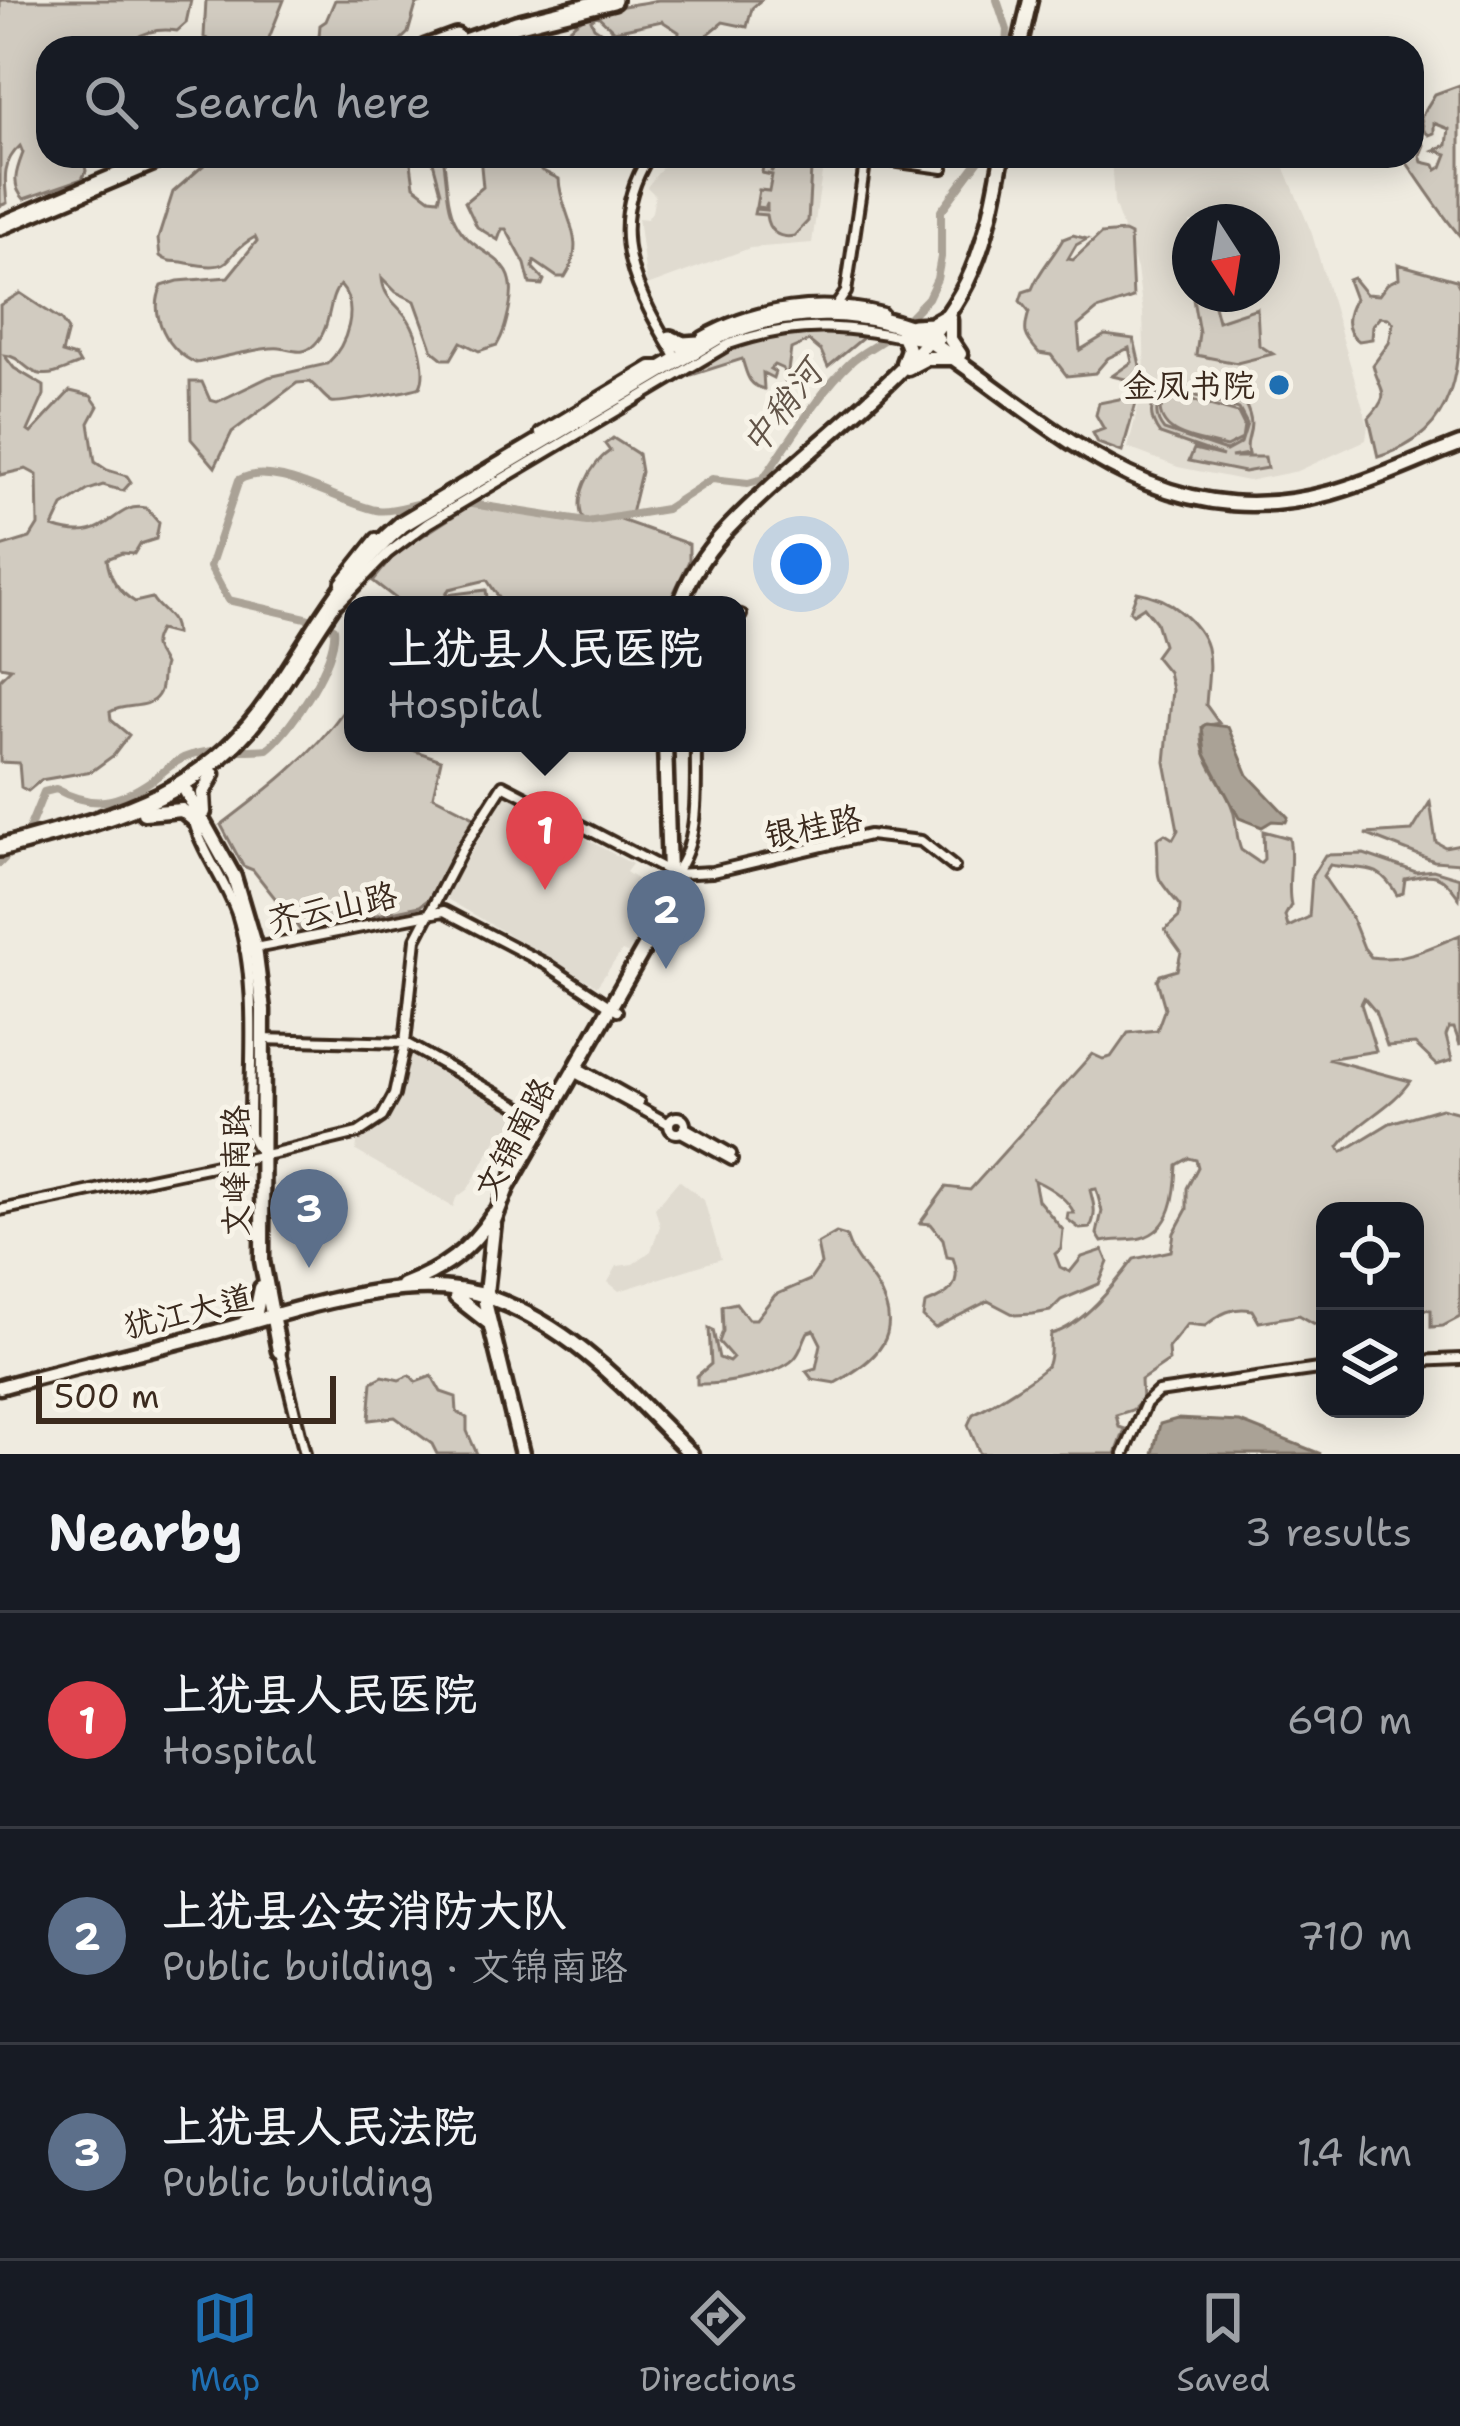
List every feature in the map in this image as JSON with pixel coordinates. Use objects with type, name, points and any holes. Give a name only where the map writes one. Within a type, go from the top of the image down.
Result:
[{"type":"highway","points":[[462,36],[586,0]]},
{"type":"highway","points":[[482,36],[613,0]]},
{"type":"highway","points":[[63,197],[125,168]]},
{"type":"highway","points":[[0,223],[136,168]]},
{"type":"highway","points":[[0,851],[144,813],[216,768],[246,736],[331,607],[420,513],[702,344],[742,326],[787,315],[833,312],[918,334],[948,319]]},
{"type":"highway","points":[[472,485],[672,364],[742,331],[787,320],[835,317],[883,322]]},
{"type":"highway","points":[[672,364],[668,340],[702,344]]},
{"type":"highway","points":[[110,821],[183,790]]},
{"type":"main road","points":[[1026,36],[1033,0]]},
{"type":"main road","points":[[957,356],[948,319],[985,235],[1001,168]]},
{"type":"main road","points":[[904,368],[918,334],[957,356],[1102,464],[1140,482],[1210,500],[1279,502],[1328,494],[1460,440]]},
{"type":"main road","points":[[689,596],[722,542],[904,368],[927,358],[957,356]]},
{"type":"main road","name":"文锦南路","points":[[488,1300],[499,1221],[510,1190],[615,1010],[655,929],[671,874],[668,752]]},
{"type":"main road","points":[[144,813],[173,808],[200,822],[202,802],[216,768]]},
{"type":"main road","name":"文峰南路","points":[[183,790],[245,904],[261,1039],[263,1286],[279,1349]]},
{"type":"main road","name":"文锦南路","points":[[522,1454],[489,1322],[488,1265],[501,1204],[545,1122],[615,1010]]},
{"type":"main road","points":[[383,1292],[449,1264],[481,1234],[501,1204]]},
{"type":"main road","points":[[488,1265],[473,1283],[454,1294],[489,1322]]},
{"type":"main road","points":[[493,1280],[511,1308]]},
{"type":"main road","points":[[238,1329],[255,1312],[263,1286],[302,1312],[283,1332],[279,1349]]},
{"type":"main road","name":"犹江大道","points":[[0,1388],[383,1292],[454,1294],[488,1300],[537,1319],[604,1364],[692,1454]]},
{"type":"main road","name":"犹江大道","points":[[302,1312],[384,1296],[454,1294]]},
{"type":"main road","points":[[494,1344],[503,1320],[537,1319]]},
{"type":"main road","points":[[238,1329],[268,1332],[279,1349]]},
{"type":"street","points":[[644,168],[629,208],[628,255],[638,291],[668,340]]},
{"type":"street","points":[[852,307],[846,292],[861,168]]},
{"type":"street","points":[[836,306],[846,292]]},
{"type":"street","points":[[702,344],[702,337],[720,326],[802,306],[852,307],[883,322]]},
{"type":"street","points":[[331,607],[472,485],[730,344],[764,332],[883,322]]},
{"type":"street","points":[[0,1210],[358,1132],[382,1117],[394,1095],[405,1043],[416,939],[502,785],[671,874],[682,864],[694,817],[695,752]]},
{"type":"street","name":"银桂路","points":[[671,874],[712,872],[869,835],[921,841],[954,867]]},
{"type":"street","name":"齐云山路","points":[[250,949],[434,910],[456,915],[546,964],[615,1010]]},
{"type":"street","points":[[250,949],[250,1135],[259,1153]]},
{"type":"street","points":[[261,1039],[405,1043],[545,1122]]},
{"type":"street","points":[[580,1072],[670,1122],[674,1132],[682,1129],[732,1157]]},
{"type":"street","points":[[279,1349],[305,1454]]},
{"type":"street","points":[[1424,1361],[1460,1359]]},
{"type":"street","points":[[1124,1454],[1146,1403],[1158,1392],[1316,1368]]},
{"type":"shaded area","points":[[0,0],[191,0],[186,23],[177,31],[140,36],[36,36],[36,168],[86,171],[82,179],[24,199],[16,183],[23,153],[20,146],[7,166],[7,203],[0,206]]},
{"type":"shaded area","points":[[206,0],[284,0],[270,36],[204,36]]},
{"type":"shaded area","points":[[335,0],[429,0],[416,5],[405,36],[319,36],[320,25]]},
{"type":"shaded area","points":[[658,0],[761,0],[752,8],[747,27],[723,22],[706,36],[679,36],[662,21],[614,31],[597,15],[591,20],[594,27],[607,36],[563,36],[582,19],[619,7]]},
{"type":"shaded area","points":[[535,28],[552,36],[508,36]]},
{"type":"shaded area","points":[[1460,85],[1460,236],[1411,168],[1424,168],[1424,162],[1437,170],[1447,154],[1434,150],[1447,145],[1449,129],[1434,123],[1434,133],[1424,131],[1424,112],[1435,94]]},
{"type":"shaded area","points":[[200,168],[412,168],[414,186],[439,199],[435,168],[444,168],[455,221],[509,277],[512,291],[503,332],[497,345],[479,351],[461,342],[451,359],[443,359],[433,351],[415,301],[382,278],[388,296],[415,334],[422,363],[420,387],[332,402],[310,382],[297,383],[232,432],[215,467],[191,439],[190,382],[202,382],[210,400],[217,402],[269,377],[327,364],[345,336],[349,304],[340,285],[324,330],[307,350],[264,349],[196,363],[186,357],[169,341],[159,320],[162,286],[228,277],[257,241],[255,237],[215,266],[160,256],[158,239],[173,192]]},
{"type":"shaded area","points":[[481,168],[541,168],[559,179],[575,251],[565,277],[557,277],[534,261],[533,268],[544,280],[542,285],[530,284],[506,229],[498,240],[477,227],[465,202],[483,187]]},
{"type":"shaded area","points":[[662,168],[823,168],[812,243],[750,248],[647,286],[638,218],[647,219],[652,212],[655,195],[647,187]]},
{"type":"shaded area","points":[[763,168],[772,168],[771,172],[775,168],[811,169],[808,221],[794,236],[775,233],[766,215],[754,214],[755,209],[767,210],[767,203],[765,208],[756,207],[759,190],[769,191],[772,175],[762,173]]},
{"type":"shaded area","points":[[1112,168],[1285,168],[1312,234],[1368,425],[1366,440],[1298,471],[1248,481],[1178,467],[1128,448],[1145,378],[1137,269],[1114,203]]},
{"type":"shaded area","points":[[1101,234],[1130,235],[1133,298],[1097,310],[1078,326],[1080,350],[1105,335],[1134,339],[1143,379],[1122,452],[1098,443],[1093,433],[1104,429],[1096,415],[1099,403],[1134,396],[1134,381],[1112,376],[1132,362],[1129,348],[1108,358],[1095,373],[1067,376],[1051,355],[1039,353],[1030,342],[1026,334],[1029,312],[1020,301],[1063,239],[1073,235],[1087,239],[1076,245],[1068,259],[1073,260]]},
{"type":"shaded area","points":[[1398,264],[1456,280],[1460,288],[1459,344],[1450,393],[1440,414],[1405,446],[1378,457],[1369,418],[1383,392],[1373,365],[1389,343],[1393,323],[1380,317],[1373,325],[1372,339],[1354,337],[1348,322],[1355,299],[1348,280],[1353,278],[1366,294],[1379,295],[1399,278]]},
{"type":"shaded area","points":[[20,293],[61,320],[68,330],[62,353],[76,357],[80,364],[45,375],[4,355],[14,368],[44,386],[28,431],[70,391],[91,396],[98,406],[89,423],[95,462],[131,482],[123,491],[103,485],[88,490],[63,506],[53,527],[87,531],[125,511],[146,508],[159,523],[156,539],[140,544],[134,554],[107,559],[108,566],[129,598],[135,602],[152,598],[170,618],[175,634],[159,630],[154,641],[164,665],[154,700],[110,712],[111,720],[129,735],[114,755],[92,771],[41,780],[28,791],[21,787],[19,763],[0,762],[0,679],[11,668],[0,666],[0,547],[30,538],[38,525],[37,475],[26,469],[0,475],[0,305]]},
{"type":"shaded area","points":[[1195,312],[1216,312],[1218,321],[1257,312],[1259,345],[1273,354],[1237,363],[1196,355]]},
{"type":"shaded area","points":[[802,329],[870,332],[828,367],[821,351],[809,341],[791,349],[786,385],[783,369],[774,365],[770,369],[775,372],[773,378],[763,373],[764,389],[754,385],[742,359],[692,375],[686,372],[735,345]]},
{"type":"shaded area","points":[[1178,384],[1245,404],[1251,421],[1248,454],[1231,457],[1265,457],[1267,468],[1244,472],[1189,461],[1194,449],[1223,456],[1160,434],[1152,417],[1153,403]],"holes":[[[1177,390],[1239,409],[1247,424],[1241,443],[1226,451],[1164,430],[1157,412],[1164,396]]]},
{"type":"shaded area","points":[[1174,395],[1238,413],[1244,425],[1242,439],[1226,447],[1175,432],[1162,419],[1160,409]]},
{"type":"shaded area","points":[[613,438],[638,454],[641,472],[631,514],[615,518],[689,544],[689,561],[672,596],[498,596],[487,580],[449,589],[446,595],[486,590],[487,596],[392,596],[373,581],[396,553],[469,506],[505,507],[585,522],[581,494],[596,465],[610,451],[605,444]]},
{"type":"shaded area","points":[[1137,592],[1175,607],[1200,632],[1209,664],[1206,705],[1219,723],[1203,726],[1203,749],[1229,799],[1241,850],[1260,863],[1264,859],[1263,831],[1289,838],[1288,927],[1309,917],[1312,876],[1325,855],[1364,854],[1416,872],[1433,870],[1460,878],[1459,898],[1442,879],[1431,875],[1405,879],[1403,893],[1397,895],[1383,877],[1369,870],[1330,865],[1323,876],[1371,957],[1406,955],[1460,935],[1460,1045],[1454,1028],[1446,1036],[1452,1060],[1437,1065],[1415,1044],[1387,1046],[1375,1011],[1364,998],[1361,1004],[1376,1051],[1327,1059],[1410,1081],[1347,1138],[1339,1147],[1342,1152],[1390,1123],[1441,1108],[1460,1113],[1460,1317],[1431,1327],[1431,1310],[1424,1309],[1424,1202],[1316,1202],[1316,1324],[1299,1315],[1259,1322],[1252,1310],[1238,1309],[1205,1326],[1187,1324],[1168,1348],[1169,1361],[1141,1380],[1142,1401],[1116,1415],[1119,1427],[1125,1429],[1116,1454],[980,1454],[968,1425],[973,1414],[1044,1368],[1051,1334],[1086,1314],[1134,1259],[1171,1251],[1174,1233],[1187,1209],[1187,1188],[1198,1167],[1189,1158],[1177,1165],[1171,1209],[1152,1234],[1102,1242],[1097,1234],[1102,1211],[1096,1189],[1090,1190],[1094,1209],[1090,1228],[1080,1229],[1067,1219],[1068,1213],[1074,1213],[1067,1202],[1034,1180],[1038,1200],[1063,1230],[1061,1249],[1055,1254],[1060,1267],[1070,1272],[1082,1257],[1103,1250],[1108,1262],[1099,1284],[1061,1300],[1050,1311],[1015,1315],[988,1301],[935,1328],[923,1317],[925,1304],[947,1293],[955,1282],[953,1258],[947,1257],[943,1239],[931,1224],[920,1223],[946,1187],[970,1190],[1092,1054],[1111,1057],[1128,1033],[1157,1030],[1165,1008],[1157,980],[1177,970],[1181,952],[1165,930],[1179,917],[1180,906],[1158,876],[1157,839],[1165,834],[1173,839],[1178,830],[1165,762],[1172,690],[1168,672],[1155,656],[1163,645],[1156,622],[1144,607],[1133,614]]},
{"type":"shaded area","points":[[344,710],[344,752],[418,752],[441,760],[433,796],[474,817],[429,899],[420,906],[301,931],[253,870],[243,866],[221,825],[271,786]]},
{"type":"shaded area","points":[[1202,727],[1228,727],[1248,775],[1288,817],[1286,822],[1272,821],[1262,827],[1239,818],[1205,754]]},
{"type":"shaded area","points":[[506,795],[632,864],[626,872],[641,882],[642,898],[633,926],[641,931],[631,955],[622,951],[597,986],[447,899],[446,893]]},
{"type":"shaded area","points":[[1430,802],[1436,842],[1445,847],[1460,844],[1460,863],[1434,861],[1365,834],[1412,831]]},
{"type":"shaded area","points":[[410,1054],[529,1121],[519,1137],[500,1133],[453,1207],[356,1151],[357,1143],[389,1120],[400,1099]]},
{"type":"shaded area","points":[[679,1180],[704,1200],[721,1259],[619,1291],[608,1282],[617,1266],[633,1264],[651,1251],[660,1226],[655,1208]]},
{"type":"shaded area","points":[[836,1233],[846,1236],[885,1303],[887,1332],[874,1355],[835,1383],[812,1379],[806,1371],[816,1368],[821,1344],[814,1330],[786,1365],[762,1375],[697,1384],[697,1376],[711,1364],[709,1328],[719,1358],[729,1362],[733,1358],[719,1342],[722,1306],[736,1303],[748,1319],[756,1319],[775,1295],[810,1280],[821,1264],[817,1244]]},
{"type":"shaded area","points":[[410,1375],[416,1382],[432,1376],[441,1392],[456,1397],[457,1412],[467,1418],[477,1454],[437,1454],[432,1444],[395,1417],[369,1420],[372,1382],[383,1376],[399,1380]]},
{"type":"shaded area","points":[[1177,1419],[1240,1422],[1321,1454],[1153,1454],[1160,1424]]},
{"type":"waterway","name":"中稍河","points":[[997,0],[1007,36]]},
{"type":"waterway","name":"中稍河","points":[[902,325],[928,298],[937,279],[941,211],[973,168]]},
{"type":"waterway","name":"中稍河","points":[[459,502],[587,522],[666,509],[712,479],[748,483],[763,479],[839,374],[890,335]]},
{"type":"waterway","points":[[0,863],[26,836],[44,792],[56,789],[93,801],[116,799],[192,755],[267,749],[311,693],[329,657],[334,628],[228,600],[210,567],[239,480],[253,475],[288,478],[376,510],[432,501]]},
{"type":"place","name":"金凤书院","points":[[1279,385]]},
{"type":"place","name":"上犹县人民医院","points":[[545,890]]},
{"type":"place","name":"上犹县公安消防大队","points":[[666,969]]},
{"type":"place","name":"上犹县人民法院","points":[[309,1268]]}]
